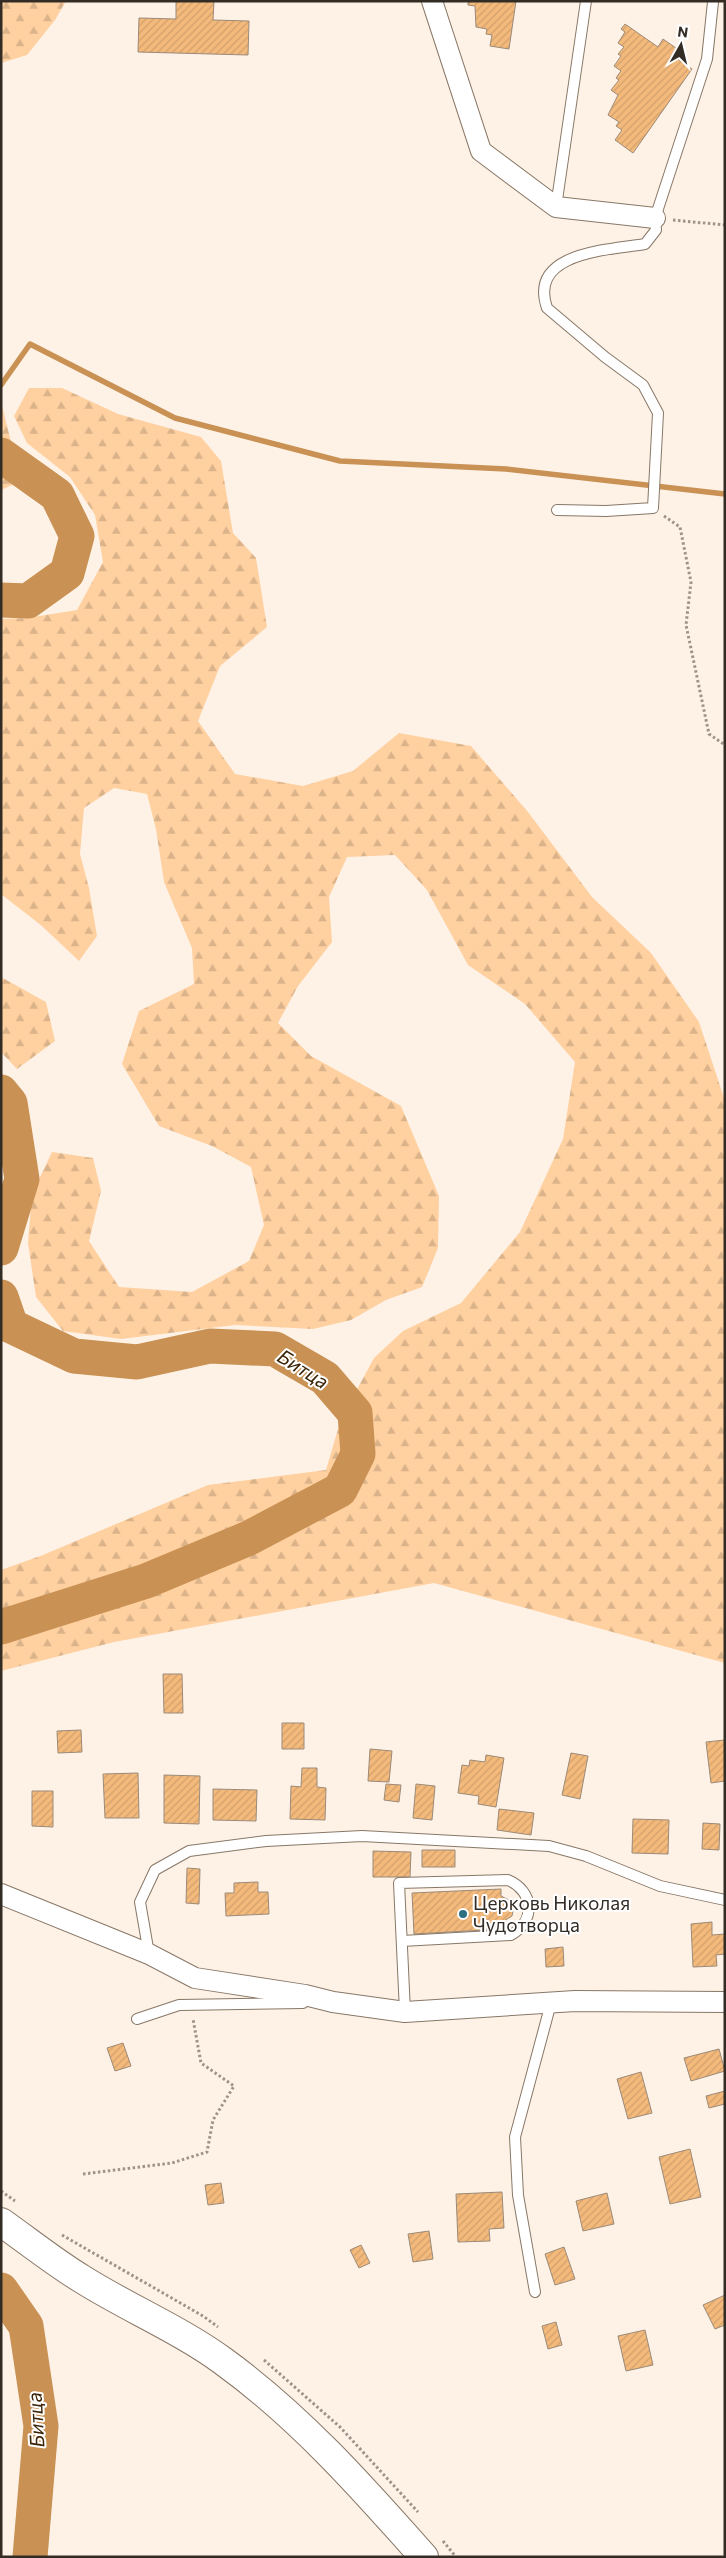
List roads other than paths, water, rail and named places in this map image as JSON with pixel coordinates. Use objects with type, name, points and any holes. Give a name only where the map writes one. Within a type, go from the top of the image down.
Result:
[{"type":"street","points":[[432,1],[481,151],[556,207],[655,218]]},
{"type":"street","points":[[1,1894],[149,1954],[195,1978],[305,1995],[333,2002],[406,2012],[551,2003],[725,2002]]},
{"type":"street","points":[[1,2222],[82,2280],[177,2331],[223,2361],[285,2412],[352,2476],[424,2557]]},
{"type":"lane","points":[[556,207],[586,1]]},
{"type":"lane","points":[[557,510],[606,511],[653,508],[658,413],[643,385],[605,357],[547,308],[543,297],[544,284],[551,269],[566,260],[645,244],[656,230],[655,218],[708,59],[713,2]]},
{"type":"lane","points":[[149,1954],[140,1902],[155,1870],[189,1851],[266,1841],[362,1836],[549,1846],[586,1856],[660,1886],[725,1900]]},
{"type":"lane","points":[[402,1941],[511,1935],[525,1924],[529,1915],[528,1897],[516,1883],[508,1880],[399,1883],[402,1941],[406,2012]]},
{"type":"lane","points":[[137,2019],[178,2005],[333,2002]]},
{"type":"lane","points":[[535,2292],[518,2195],[514,2136],[551,2003]]},
{"type":"waterway","points":[[1,385],[30,344],[175,418],[340,461],[506,469],[725,494]]},
{"type":"waterway","name":"Битца","points":[[1,455],[57,495],[77,536],[67,573],[28,601],[1,600]]},
{"type":"waterway","name":"Битца","points":[[1,1092],[10,1103],[22,1179],[1,1248]]},
{"type":"waterway","name":"Битца","points":[[1,1297],[11,1326],[74,1356],[137,1362],[210,1346],[275,1349],[325,1378],[355,1413],[358,1454],[340,1490],[249,1538],[146,1581],[1,1627]]},
{"type":"waterway","name":"Битца","points":[[1,2290],[26,2326],[41,2426],[30,2557]]},
{"type":"place","name":"Церковь Николая Чудотворца","points":[[463,1914]]}]
